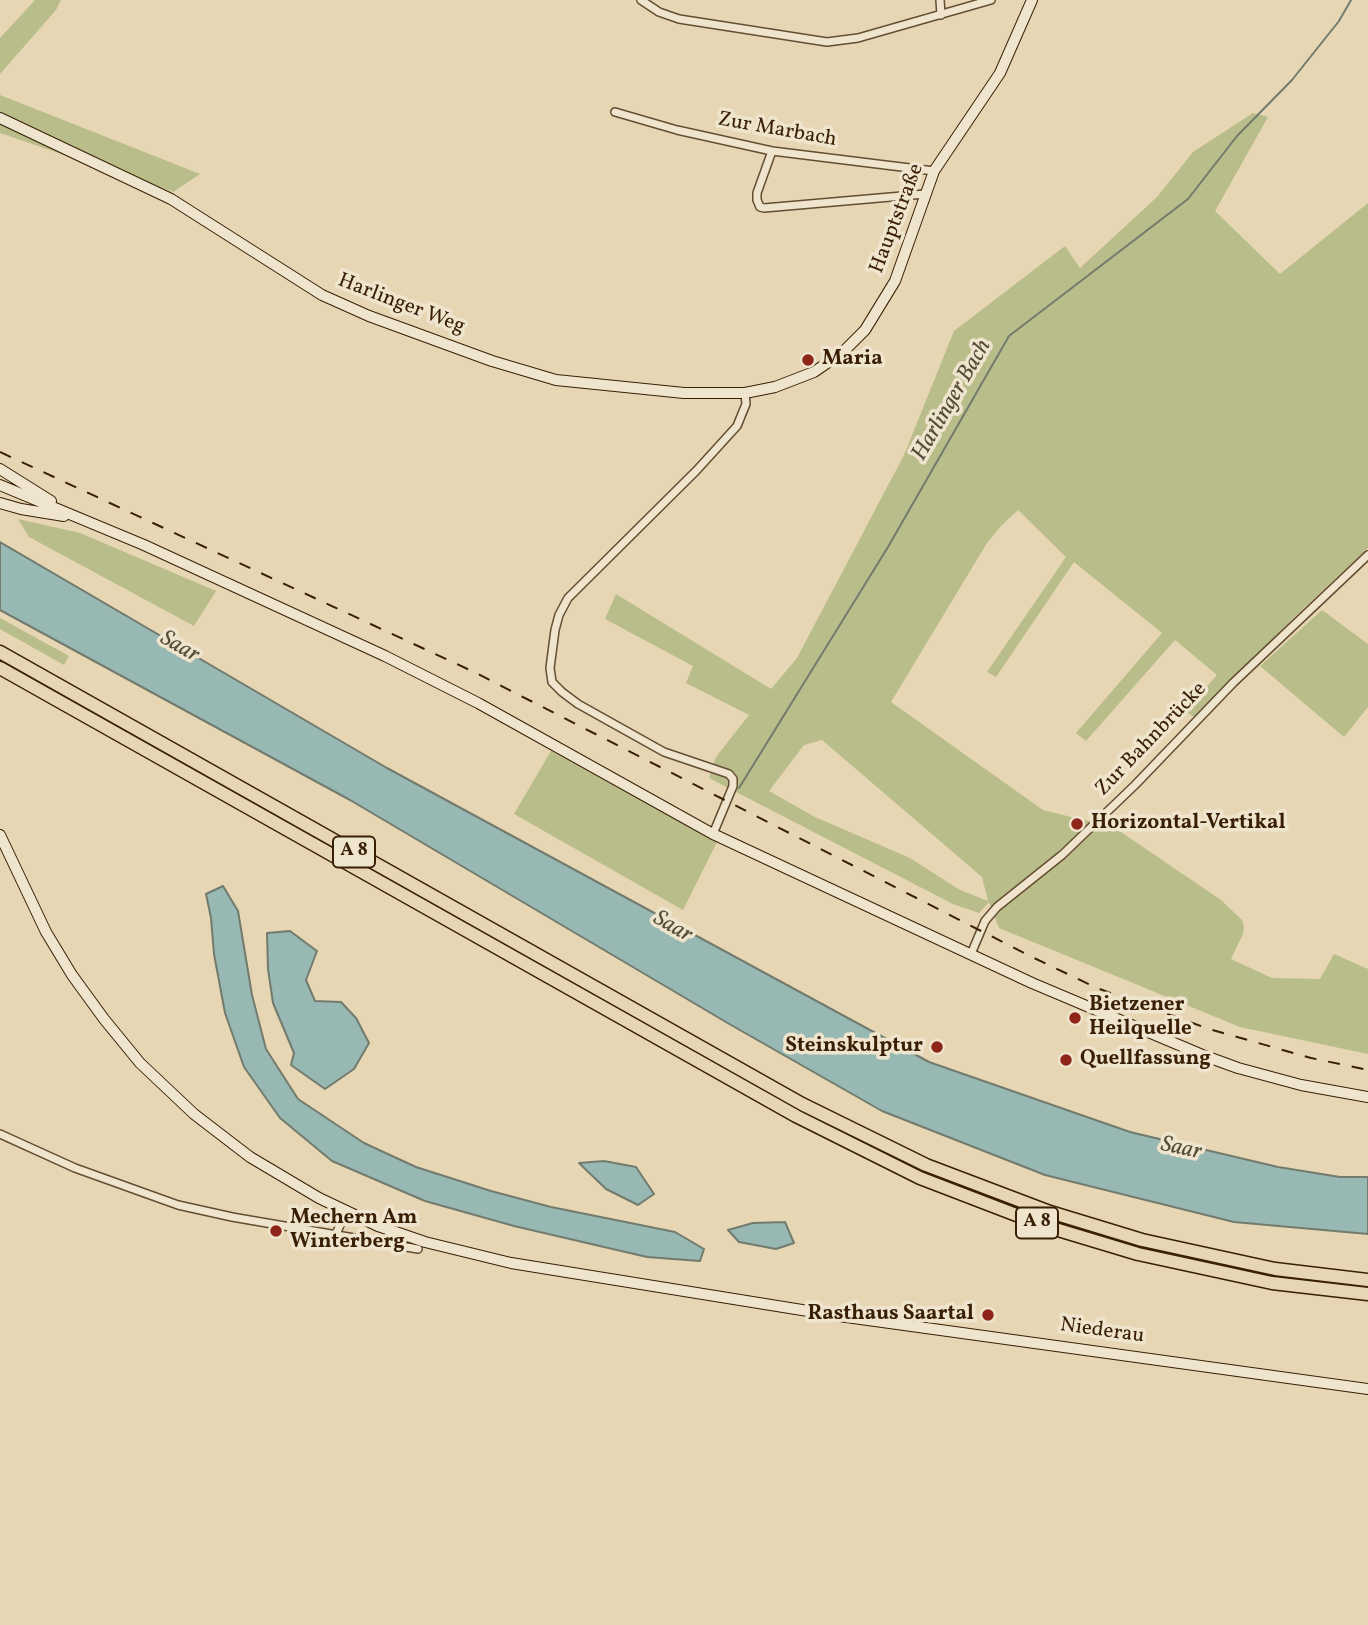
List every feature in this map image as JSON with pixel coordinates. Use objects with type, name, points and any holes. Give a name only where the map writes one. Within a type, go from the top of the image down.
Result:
[{"type":"highway","name":"A 8","points":[[0,652],[736,1067],[860,1134],[926,1165],[1050,1212],[1142,1240],[1275,1269],[1368,1280]]},
{"type":"highway","name":"A 8","points":[[0,668],[729,1079],[876,1157],[965,1196],[1045,1226],[1138,1254],[1272,1283],[1368,1294]]},
{"type":"main road","name":"Hauptstraße","points":[[745,393],[775,387],[814,372],[843,352],[865,330],[895,281],[934,171],[1000,73],[1032,0]]},
{"type":"main road","name":"Harlinger Weg","points":[[0,118],[171,199],[322,295],[382,321],[492,361],[556,380],[684,393],[745,393]]},
{"type":"main road","points":[[0,469],[82,519]]},
{"type":"main road","points":[[0,485],[262,598],[430,679],[713,834],[1044,989],[1205,1056],[1276,1079],[1368,1097]]},
{"type":"main road","points":[[0,503],[82,519]]},
{"type":"main road","name":"Niederau","points":[[0,835],[46,932],[72,975],[140,1063],[222,1137],[294,1184],[346,1212],[425,1242],[466,1254],[831,1314],[1368,1388]]},
{"type":"street","points":[[641,0],[667,16],[687,21],[827,42],[858,38],[992,0]]},
{"type":"street","points":[[940,0],[941,15]]},
{"type":"street","name":"Zur Marbach","points":[[615,112],[677,130],[772,151],[934,171]]},
{"type":"street","points":[[772,151],[757,193],[760,207],[925,194]]},
{"type":"street","points":[[713,834],[733,786],[733,779],[729,774],[664,752],[578,704],[552,682],[550,668],[557,623],[568,598],[696,471],[737,426],[746,404],[745,393]]},
{"type":"street","name":"Zur Bahnbrücke","points":[[971,954],[985,921],[997,907],[1080,837],[1135,785],[1233,682],[1368,555]]},
{"type":"street","points":[[0,1134],[75,1168],[178,1205],[418,1249]]},
{"type":"street","points":[[336,1234],[346,1212]]},
{"type":"green space","points":[[35,0],[61,0],[56,10],[0,74],[0,38]]},
{"type":"green space","points":[[0,95],[200,174],[173,192],[0,133]]},
{"type":"green space","points":[[1253,113],[1268,117],[1215,211],[1280,274],[1368,203],[1368,548],[1291,620],[1197,719],[1185,711],[1217,675],[1175,640],[1086,741],[1076,733],[1162,633],[1074,562],[996,677],[987,672],[1066,557],[1018,510],[987,543],[891,702],[1043,810],[1115,828],[1221,900],[1242,920],[1244,927],[1231,959],[1272,978],[1320,979],[1334,954],[1368,969],[1368,1054],[1240,1027],[999,928],[989,902],[979,913],[953,904],[709,778],[716,757],[749,715],[686,683],[693,666],[605,619],[616,594],[771,689],[797,658],[904,455],[954,331],[1065,246],[1080,268],[1157,197],[1193,152]],"holes":[[[822,740],[982,877],[988,901],[960,890],[910,858],[815,817],[769,791],[804,745]]]},
{"type":"green space","points":[[18,519],[80,533],[216,591],[194,626],[29,537]]},
{"type":"green space","points":[[1322,610],[1368,644],[1368,707],[1344,737],[1260,666]]},
{"type":"green space","points":[[0,618],[69,656],[64,665],[0,629]]},
{"type":"green space","points":[[551,751],[717,842],[683,910],[514,814]]},
{"type":"water","name":"Saar","points":[[0,542],[387,768],[929,1062],[1130,1132],[1278,1167],[1340,1177],[1368,1177],[1368,1234],[1234,1222],[1045,1175],[882,1111],[350,800],[0,610]]},
{"type":"water","points":[[223,886],[238,911],[252,995],[266,1049],[298,1099],[364,1143],[416,1167],[551,1207],[675,1232],[704,1249],[700,1261],[647,1257],[514,1226],[425,1201],[332,1161],[280,1118],[244,1067],[225,1013],[206,894]]},
{"type":"water","points":[[290,931],[317,951],[306,980],[315,1001],[341,1002],[356,1018],[369,1043],[354,1069],[325,1089],[291,1065],[294,1053],[273,1003],[267,933]]},
{"type":"water","points":[[604,1161],[636,1167],[654,1194],[638,1205],[606,1189],[579,1163]]},
{"type":"water","points":[[785,1222],[794,1243],[776,1249],[739,1242],[728,1230],[753,1223]]},
{"type":"waterway","name":"Harlinger Bach","points":[[739,788],[888,547],[1009,336],[1188,199],[1237,136],[1292,80],[1339,21],[1351,0]]},
{"type":"railway","points":[[0,452],[474,672],[1097,988],[1209,1029],[1311,1058],[1368,1070]]},
{"type":"place","name":"Maria","points":[[808,360]]},
{"type":"place","name":"Horizontal-Vertikal","points":[[1077,824]]},
{"type":"place","name":"Bietzener Heilquelle","points":[[1075,1018]]},
{"type":"place","name":"Steinskulptur","points":[[937,1047]]},
{"type":"place","name":"Quellfassung","points":[[1066,1060]]},
{"type":"place","name":"Mechern Am Winterberg","points":[[276,1231]]},
{"type":"place","name":"Rasthaus Saartal","points":[[988,1315]]}]
